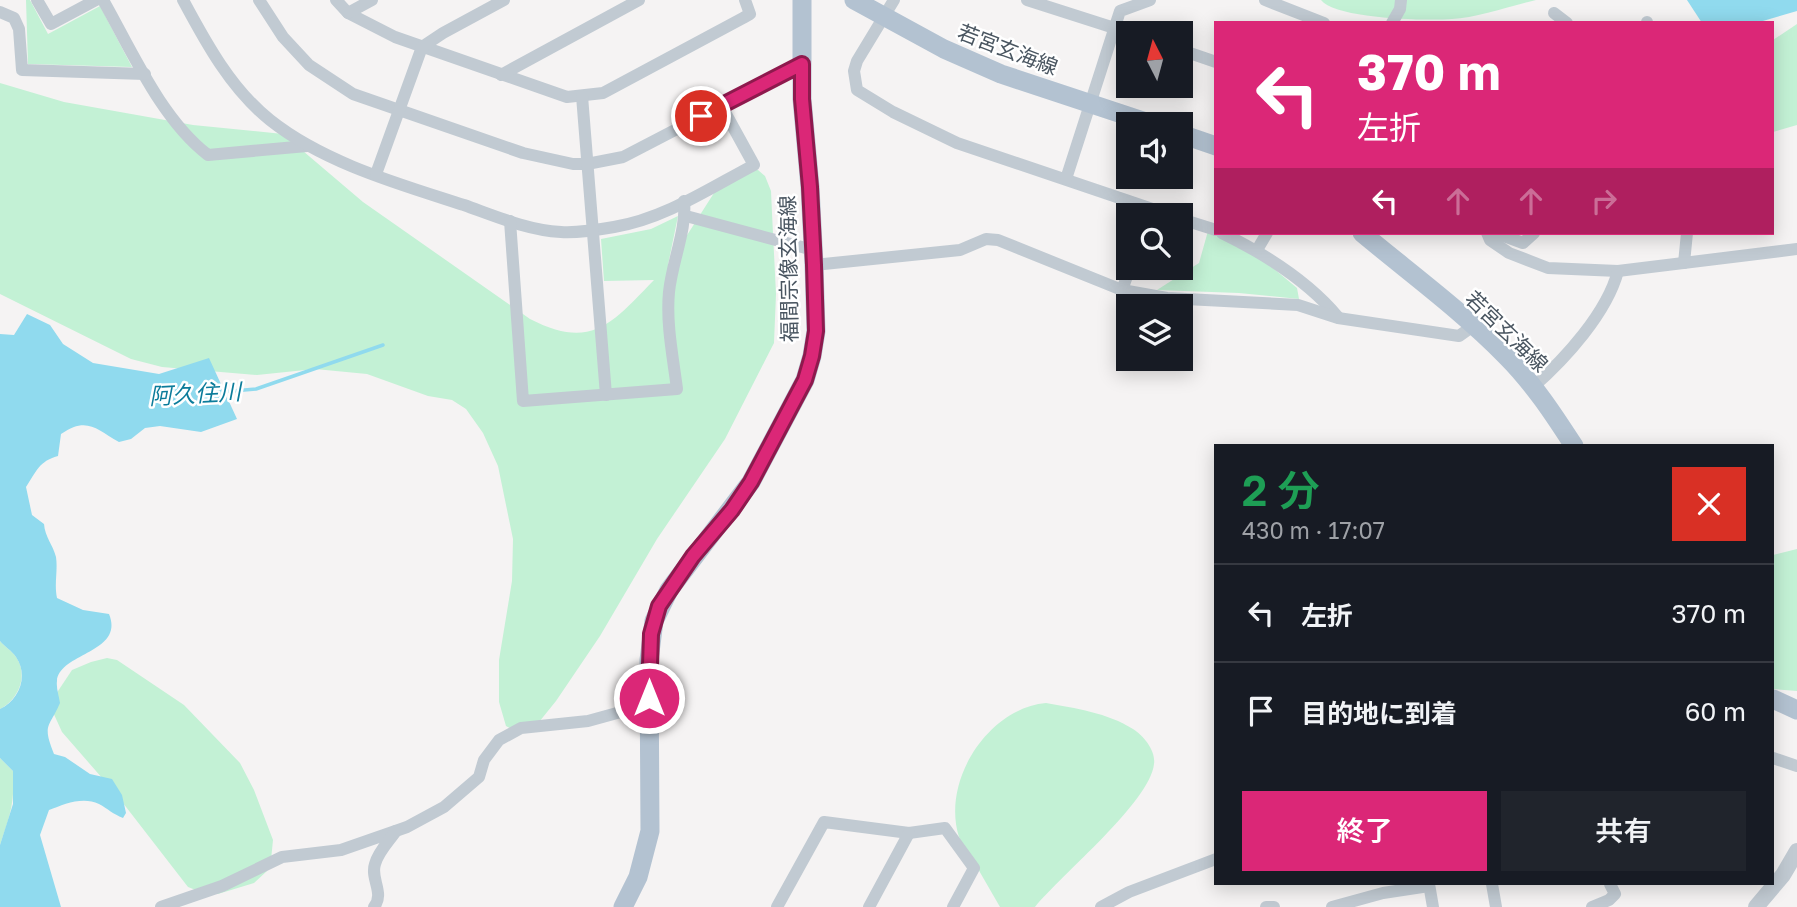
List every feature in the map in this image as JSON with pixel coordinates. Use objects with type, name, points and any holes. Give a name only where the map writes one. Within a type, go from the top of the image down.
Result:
[{"type":"main road","name":"福間宗像玄海線","points":[[624,907],[638,877],[650,831],[651,634],[659,606],[693,556],[732,510],[751,482],[805,380],[816,331],[810,187],[802,99],[802,0]]},
{"type":"main road","name":"若宮玄海線","points":[[854,0],[889,8],[944,50],[1002,74],[1116,112]]},
{"type":"main road","points":[[1193,138],[1214,145]]},
{"type":"main road","name":"若宮玄海線","points":[[1364,235],[1507,356],[1533,387],[1573,444]]},
{"type":"main road","points":[[1774,699],[1797,710]]},
{"type":"street","points":[[37,0],[51,24],[96,0]]},
{"type":"street","points":[[103,0],[164,107],[192,143],[208,155],[307,146]]},
{"type":"street","points":[[183,0],[218,60],[243,94],[269,119],[307,146],[376,174],[536,229],[563,232],[638,222],[754,165],[721,105]]},
{"type":"street","points":[[259,0],[283,37],[309,65],[353,94],[523,153],[573,164],[623,157],[802,64]]},
{"type":"street","points":[[336,0],[348,13],[395,37],[567,97],[603,93],[744,18],[750,14],[745,0]]},
{"type":"street","points":[[348,13],[372,0]]},
{"type":"street","points":[[376,174],[422,47],[504,0]]},
{"type":"street","points":[[501,75],[639,0]]},
{"type":"street","points":[[1027,0],[1114,28]]},
{"type":"street","points":[[1066,178],[1120,11],[1150,0]]},
{"type":"street","points":[[1265,0],[1319,21]]},
{"type":"street","points":[[1393,21],[1400,9],[1401,0]]},
{"type":"street","points":[[889,8],[857,61],[856,90],[893,113],[957,143],[1066,178],[1127,203]]},
{"type":"street","points":[[0,12],[14,18],[19,29],[22,70],[145,74]]},
{"type":"street","points":[[1554,13],[1564,21]]},
{"type":"street","points":[[1194,54],[1214,61]]},
{"type":"street","points":[[582,96],[606,395]]},
{"type":"street","points":[[510,221],[523,401],[677,389],[668,315],[672,270],[686,216],[684,201]]},
{"type":"street","points":[[686,216],[814,258],[960,250],[986,239],[998,240],[1122,290],[1167,298],[1298,305],[1338,318],[1459,335],[1474,326]]},
{"type":"street","points":[[1193,223],[1214,229]]},
{"type":"street","points":[[1226,235],[1256,250],[1324,300],[1338,318]]},
{"type":"street","points":[[1256,250],[1266,235]]},
{"type":"street","points":[[1488,235],[1490,240],[1509,253],[1548,268],[1618,271],[1797,249]]},
{"type":"street","points":[[1501,235],[1523,243],[1532,235]]},
{"type":"street","points":[[1684,263],[1687,235]]},
{"type":"street","points":[[1533,387],[1556,366],[1589,325],[1615,285],[1618,271]]},
{"type":"street","points":[[1122,290],[1126,280]]},
{"type":"street","points":[[161,907],[222,886],[282,856],[341,850],[397,830],[444,807],[479,777],[484,760],[499,740],[522,728],[588,720],[617,713],[649,698]]},
{"type":"street","points":[[1774,758],[1797,766]]},
{"type":"street","points":[[777,907],[824,822],[909,832],[945,828],[974,868],[953,907]]},
{"type":"street","points":[[374,907],[379,901],[374,868],[376,860],[397,830]]},
{"type":"street","points":[[869,907],[909,832]]},
{"type":"street","points":[[1756,907],[1783,875],[1797,851]]},
{"type":"street","points":[[1101,907],[1140,888],[1214,860]]},
{"type":"street","points":[[1332,907],[1383,893],[1429,885],[1433,907]]},
{"type":"street","points":[[1492,885],[1496,907]]},
{"type":"street","points":[[1592,907],[1609,900],[1615,894],[1610,885]]},
{"type":"street","points":[[1266,907],[1274,907]]},
{"type":"green space","points":[[26,0],[30,0],[48,34],[100,6],[132,67],[28,64]]},
{"type":"green space","points":[[1321,0],[1536,0],[1472,16],[1423,20],[1362,15],[1330,6]]},
{"type":"green space","points":[[1797,24],[1797,125],[1774,132],[1774,39]]},
{"type":"green space","points":[[0,83],[64,102],[193,125],[283,134],[363,202],[530,319],[570,332],[600,328],[613,320],[654,280],[604,281],[601,239],[651,229],[678,216],[668,265],[721,182],[752,169],[765,176],[771,191],[776,294],[774,343],[725,439],[657,539],[600,636],[535,727],[515,731],[506,726],[499,702],[499,660],[512,581],[513,539],[498,466],[483,433],[466,409],[452,400],[428,396],[367,374],[315,369],[257,375],[162,367],[131,359],[0,294]]},
{"type":"green space","points":[[1208,231],[1261,258],[1297,288],[1299,299],[1239,293],[1157,290],[1173,280],[1193,280],[1193,267],[1199,263]]},
{"type":"green space","points":[[1797,549],[1797,691],[1774,689],[1774,555]]},
{"type":"green space","points":[[0,641],[16,657],[22,672],[16,694],[0,709]]},
{"type":"green space","points":[[107,658],[117,660],[184,705],[240,763],[254,790],[273,840],[267,871],[254,883],[218,894],[206,894],[188,887],[116,794],[62,732],[52,710],[56,694],[72,670]]},
{"type":"green space","points":[[1046,703],[1091,712],[1123,723],[1145,740],[1153,754],[1154,764],[1149,780],[1138,798],[1035,907],[1000,907],[959,837],[955,815],[957,793],[974,750],[989,733],[1006,718],[1025,708]]},
{"type":"green space","points":[[0,758],[13,771],[13,792],[7,826],[0,845]]},
{"type":"water","points":[[1687,0],[1797,0],[1797,11],[1763,21],[1701,21]]},
{"type":"water","points":[[27,314],[50,325],[63,344],[93,363],[159,374],[209,358],[237,419],[201,432],[160,426],[145,428],[131,439],[119,442],[91,426],[78,426],[61,434],[58,456],[42,464],[26,487],[32,515],[44,524],[56,557],[57,598],[83,610],[109,614],[111,627],[108,637],[100,645],[68,664],[60,672],[57,684],[60,703],[48,727],[48,737],[54,754],[65,757],[90,774],[112,779],[122,795],[126,813],[123,818],[99,804],[87,801],[49,810],[40,835],[61,907],[0,907],[0,845],[13,804],[13,771],[0,758],[0,709],[17,694],[22,672],[16,657],[0,641],[0,334],[14,335]]},
{"type":"waterway","name":"阿久住川","points":[[221,392],[256,389],[383,345]]},
{"type":"route","points":[[649,698],[651,634],[659,606],[693,556],[732,510],[751,482],[805,380],[816,331],[802,64],[701,116]]}]
